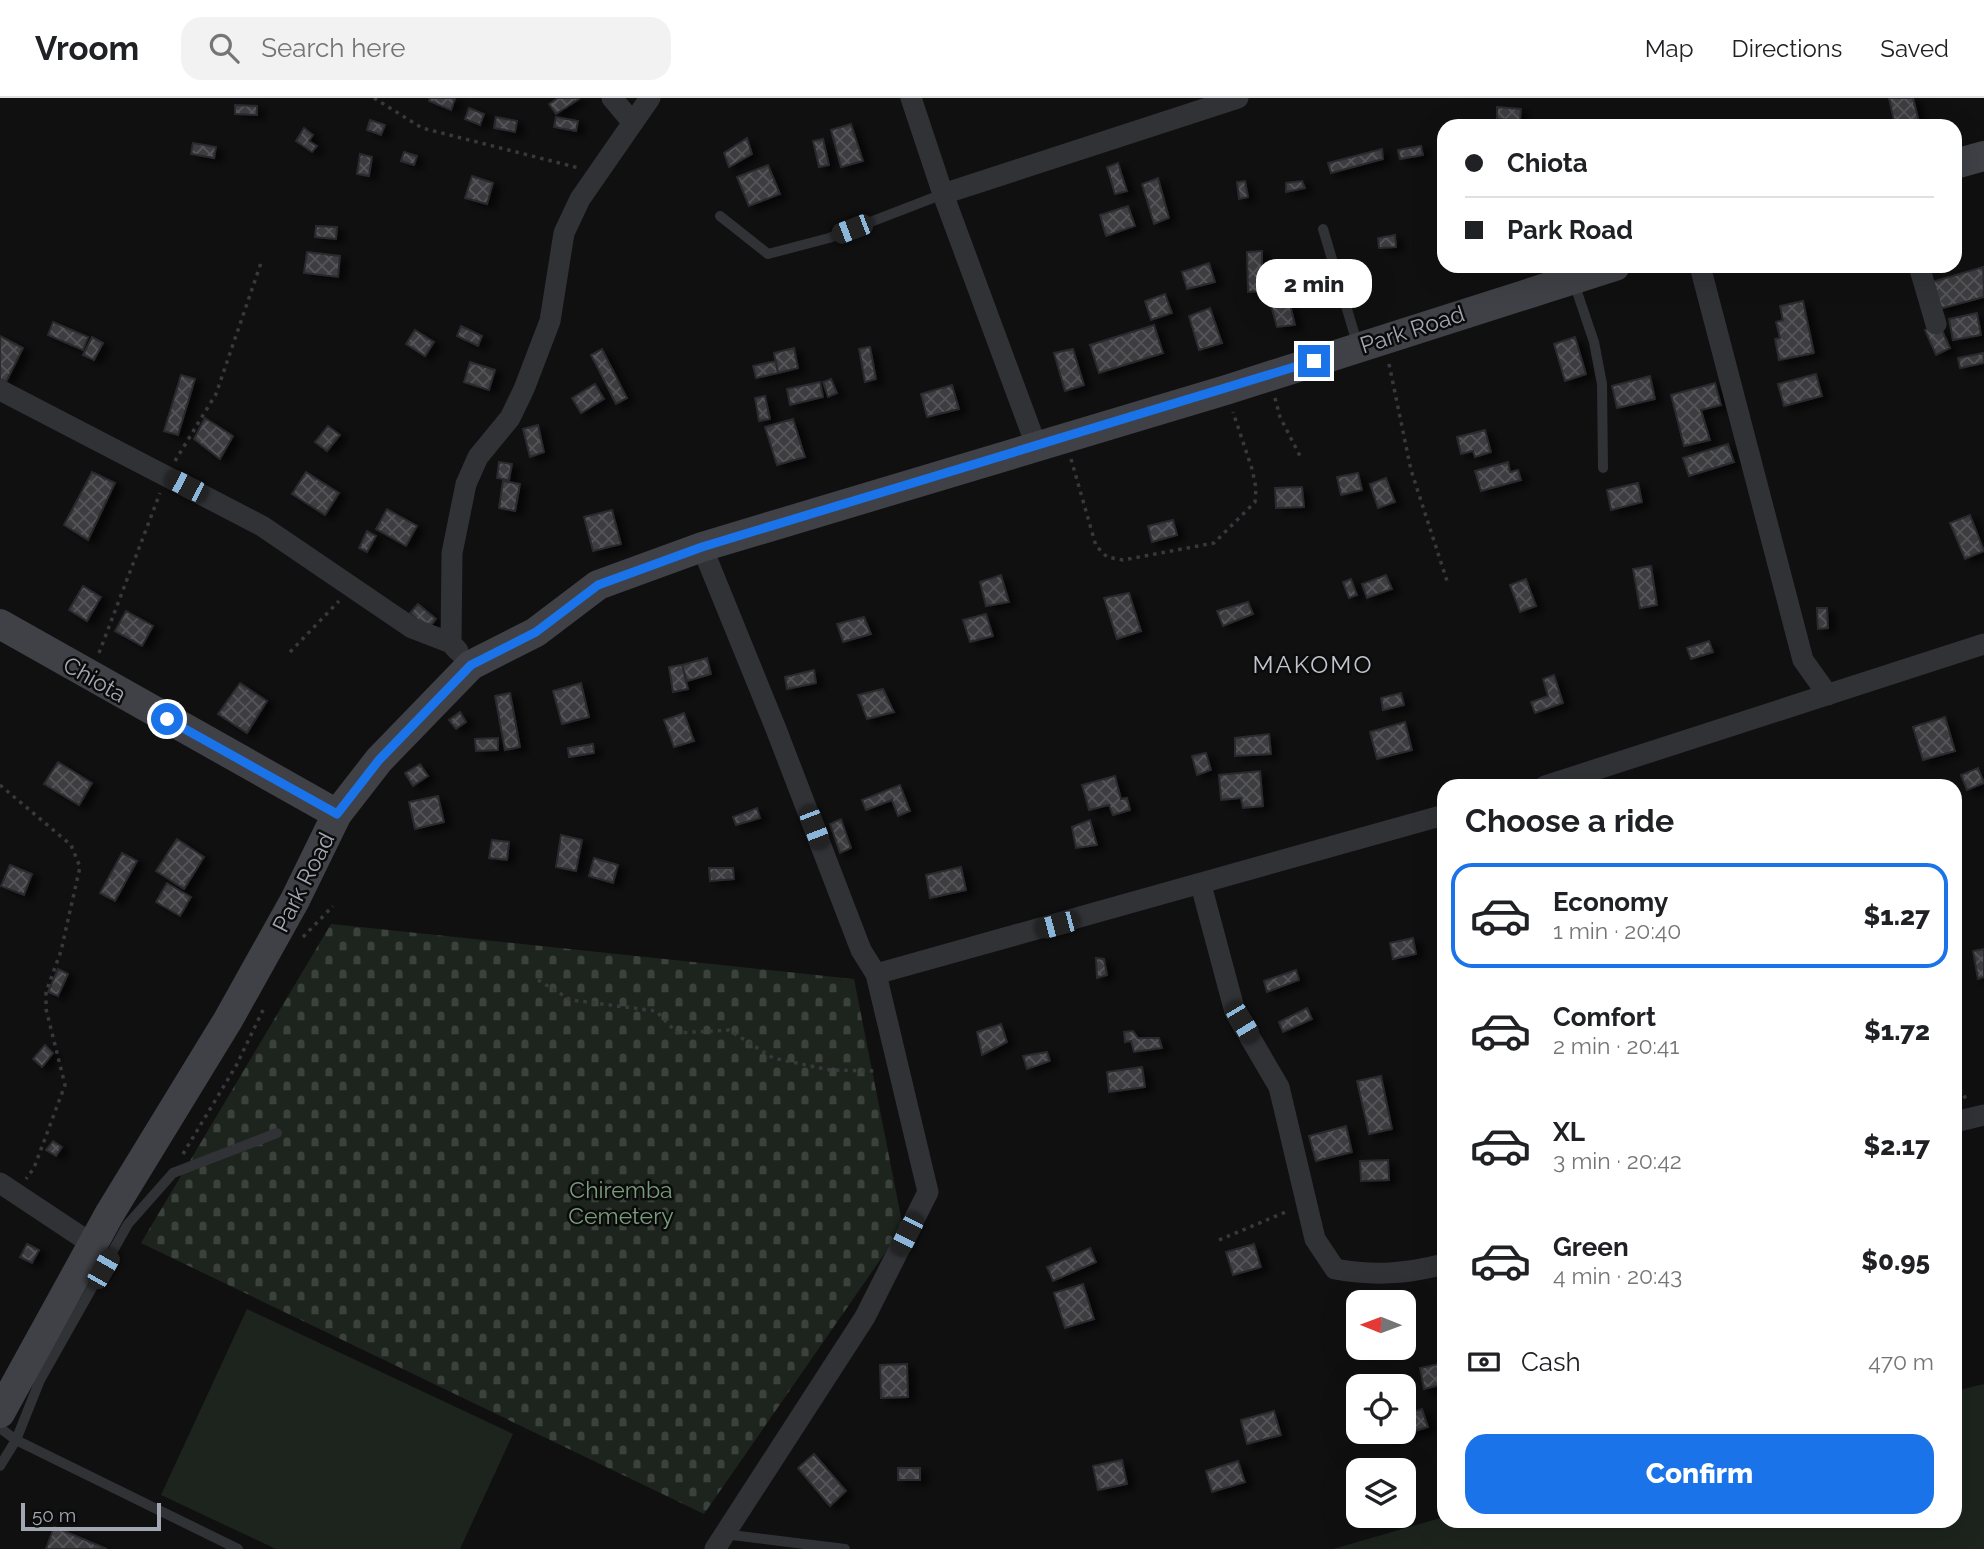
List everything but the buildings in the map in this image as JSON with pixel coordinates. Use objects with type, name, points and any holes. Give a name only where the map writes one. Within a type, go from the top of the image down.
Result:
[{"type":"street","points":[[612,98],[633,123]]},
{"type":"street","points":[[451,642],[453,552],[466,484],[478,457],[510,418],[524,389],[550,321],[564,233],[580,199],[650,98]]},
{"type":"street","points":[[911,98],[943,194],[1035,445]]},
{"type":"street","points":[[943,194],[1238,98]]},
{"type":"street","points":[[1962,162],[1984,156]]},
{"type":"street","name":"Park Road","points":[[0,1413],[92,1244],[119,1219],[295,901],[337,814],[388,750],[471,665],[536,632],[598,585],[702,547],[1065,436],[1226,390],[1592,273]]},
{"type":"street","points":[[1702,273],[1803,660],[1828,695]]},
{"type":"street","points":[[1921,273],[1936,324]]},
{"type":"street","points":[[0,390],[262,526],[425,636],[451,642],[471,665]]},
{"type":"street","points":[[702,547],[861,950],[876,974],[928,1192],[865,1317],[719,1541]]},
{"type":"street","name":"Chiota","points":[[0,624],[337,814]]},
{"type":"street","points":[[1567,779],[1984,645]]},
{"type":"street","points":[[876,974],[1437,817]]},
{"type":"street","points":[[1201,885],[1235,1012],[1279,1087],[1315,1239],[1335,1269],[1369,1275],[1410,1273],[1437,1266]]},
{"type":"street","points":[[1962,1120],[1984,1115]]},
{"type":"street","points":[[9,1188],[92,1244]]},
{"type":"lane","points":[[720,216],[768,254],[829,238],[943,194]]},
{"type":"lane","points":[[1323,229],[1370,342]]},
{"type":"lane","points":[[1572,279],[1594,342],[1602,384],[1603,468]]},
{"type":"lane","points":[[0,1466],[16,1440],[40,1380],[119,1219],[173,1173],[277,1133]]},
{"type":"lane","points":[[0,1428],[16,1440],[238,1549]]},
{"type":"lane","points":[[719,1541],[845,1549]]},
{"type":"path","points":[[374,98],[422,128],[597,175]]},
{"type":"path","points":[[1370,342],[1447,581]]},
{"type":"path","points":[[1269,376],[1280,417],[1300,456]]},
{"type":"path","points":[[1065,436],[1096,546],[1107,557],[1123,560],[1214,543],[1255,502],[1256,488],[1226,390]]},
{"type":"path","points":[[290,652],[337,602],[358,592]]},
{"type":"path","points":[[0,785],[71,845],[80,867],[61,951],[46,992],[46,1009],[65,1085],[34,1168],[9,1188]]},
{"type":"path","points":[[296,946],[333,906]]},
{"type":"path","points":[[538,980],[571,1000],[656,1011],[677,1033],[729,1030],[773,1058],[830,1070],[898,1071]]},
{"type":"path","points":[[173,1173],[201,1121],[236,1066],[266,1003]]},
{"type":"path","points":[[1219,1240],[1307,1203]]},
{"type":"green space","name":"Chiremba Cemetery","points":[[331,924],[854,979],[903,1227],[704,1514],[141,1243]]},
{"type":"green space","points":[[247,1309],[513,1434],[460,1549],[276,1549],[161,1495]]},
{"type":"green space","points":[[1984,1384],[1984,1549],[1333,1549],[1406,1528],[1416,1528],[1416,1525],[1437,1519],[1437,1528],[1962,1528],[1962,1389]]},
{"type":"district","name":"MAKOMO","points":[[1313,664]]},
{"type":"route","points":[[167,719],[337,814],[379,760],[435,699],[471,665],[536,632],[598,585],[702,547],[1226,390],[1314,361]]}]
